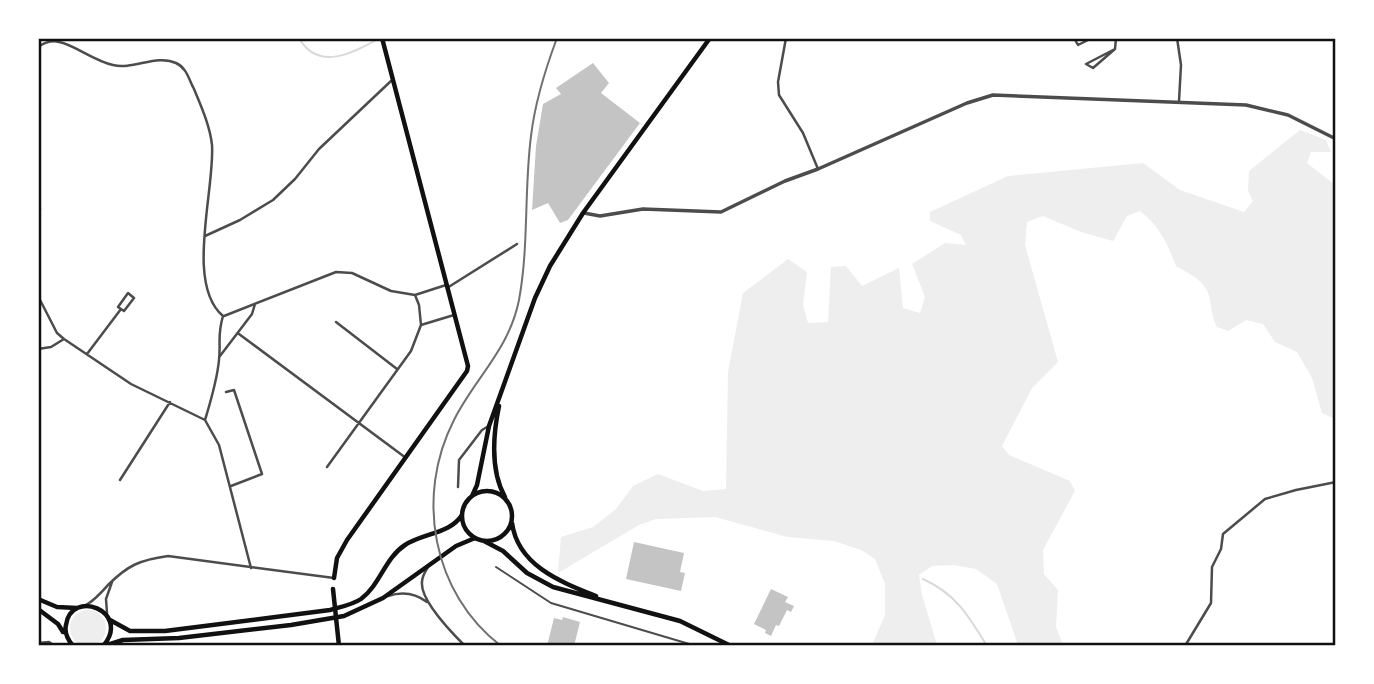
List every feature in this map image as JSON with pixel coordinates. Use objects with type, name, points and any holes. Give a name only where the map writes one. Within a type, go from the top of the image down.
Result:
[{"type":"main road","points":[[334,578],[337,558],[347,540],[466,377],[468,366],[382,38]]},
{"type":"main road","points":[[38,599],[57,607],[97,608],[130,631],[165,631],[330,610],[363,597],[387,563],[405,545],[458,521],[477,485],[489,426],[541,283],[583,213],[710,38]]},
{"type":"main road","points":[[484,541],[492,541],[505,534],[513,514],[500,487],[494,454],[495,425],[502,390]]},
{"type":"main road","points":[[472,496],[487,490],[495,491],[508,500]]},
{"type":"main road","points":[[462,515],[466,528],[475,538],[503,551],[527,573],[543,583],[680,621],[731,646]]},
{"type":"main road","points":[[512,521],[525,553],[541,570],[561,582],[610,601]]},
{"type":"main road","points":[[104,646],[123,640],[167,639],[327,620],[351,613],[383,598],[464,541],[475,538]]},
{"type":"main road","points":[[333,589],[339,646]]},
{"type":"main road","points":[[68,639],[65,629],[67,620],[81,607]]},
{"type":"main road","points":[[38,610],[58,624],[73,646]]},
{"type":"main road","points":[[104,646],[110,633],[108,618]]},
{"type":"street","points":[[786,38],[778,82],[779,95],[803,133],[818,169]]},
{"type":"street","points":[[1074,38],[1078,45],[1092,38]]},
{"type":"street","points":[[1115,49],[1086,64],[1093,68],[1115,49],[1116,38]]},
{"type":"street","points":[[1177,38],[1181,65],[1179,101]]},
{"type":"street","points":[[38,47],[59,41],[98,61],[117,66],[165,61],[176,63],[185,69],[203,110],[212,144],[205,271],[213,307],[223,316]]},
{"type":"street","points":[[205,236],[240,220],[273,200],[295,179],[319,149],[393,80]]},
{"type":"street","points":[[583,213],[600,216],[652,208],[722,212],[785,181],[967,103],[993,95],[1179,101],[1262,107],[1288,116],[1335,139]]},
{"type":"street","points":[[223,316],[336,272],[352,273],[391,291],[415,295],[447,286],[517,244]]},
{"type":"street","points":[[128,293],[134,298],[124,311],[121,309],[118,307],[128,293]]},
{"type":"street","points":[[327,467],[411,351],[421,325],[415,295]]},
{"type":"street","points":[[38,296],[57,333],[64,340],[131,384],[205,420],[219,445],[251,568]]},
{"type":"street","points":[[219,357],[239,334],[255,304]]},
{"type":"street","points":[[87,354],[121,309]]},
{"type":"street","points":[[421,325],[454,315]]},
{"type":"street","points":[[205,420],[215,385],[219,357],[218,331],[223,316]]},
{"type":"street","points":[[336,322],[398,369]]},
{"type":"street","points":[[239,334],[406,458]]},
{"type":"street","points":[[38,349],[64,340]]},
{"type":"street","points":[[226,392],[234,390],[262,474],[231,486]]},
{"type":"street","points":[[120,480],[170,402]]},
{"type":"street","points":[[458,487],[459,460],[482,430],[489,426]]},
{"type":"street","points":[[1185,646],[1210,603],[1212,567],[1221,549],[1223,534],[1265,499],[1335,482]]},
{"type":"street","points":[[81,607],[96,598],[125,568],[146,559],[168,556],[334,578],[333,589]]},
{"type":"street","points":[[430,565],[422,582],[430,604]]},
{"type":"street","points":[[108,618],[106,599],[113,580]]},
{"type":"street","points":[[383,598],[408,593],[418,595],[430,604],[464,646]]},
{"type":"street","points":[[38,643],[49,642],[55,646]]},
{"type":"lane","points":[[496,567],[551,603],[696,646]]},
{"type":"shaded area","points":[[1300,130],[1326,140],[1331,152],[1311,152],[1307,163],[1335,185],[1335,419],[1322,413],[1312,378],[1297,352],[1275,342],[1263,324],[1246,320],[1228,331],[1217,327],[1206,288],[1198,279],[1176,266],[1162,236],[1140,211],[1127,216],[1113,241],[1081,232],[1043,216],[1027,222],[1025,245],[1058,362],[1032,388],[1002,446],[1009,455],[1070,481],[1075,491],[1043,550],[1044,574],[1058,590],[1056,627],[1063,645],[1018,645],[997,584],[976,569],[953,565],[932,566],[919,575],[937,645],[872,645],[885,615],[885,584],[875,559],[861,550],[834,541],[788,537],[715,517],[656,519],[639,525],[558,573],[561,537],[593,527],[616,509],[633,486],[658,474],[703,491],[726,489],[728,372],[743,293],[788,259],[807,272],[803,305],[808,323],[828,322],[831,267],[846,266],[862,286],[899,268],[903,308],[920,313],[925,297],[912,264],[945,243],[966,245],[961,235],[930,221],[930,212],[1008,176],[1143,163],[1180,190],[1244,212],[1253,201],[1248,191],[1249,171]]},
{"type":"shaded area","points":[[88,610],[101,615],[106,628],[101,641],[88,646],[75,641],[70,628],[75,615]]},
{"type":"building","points":[[593,63],[609,83],[601,93],[640,123],[568,220],[560,223],[548,203],[532,210],[536,146],[543,104],[561,94],[556,88]]},
{"type":"building","points":[[634,542],[684,553],[680,572],[685,573],[681,591],[626,579]]},
{"type":"building","points":[[771,589],[788,597],[785,602],[794,606],[791,612],[787,610],[771,636],[754,624]]},
{"type":"building","points":[[563,617],[580,622],[574,646],[547,646],[554,618],[562,620]]},
{"type":"waterway","points":[[299,38],[307,48],[326,57],[348,54],[380,38]]},
{"type":"waterway","points":[[923,579],[953,599],[987,646]]},
{"type":"railway","points":[[501,646],[478,624],[459,599],[446,571],[437,542],[435,480],[442,449],[454,420],[500,349],[519,300],[533,123],[541,86],[557,38]]}]
